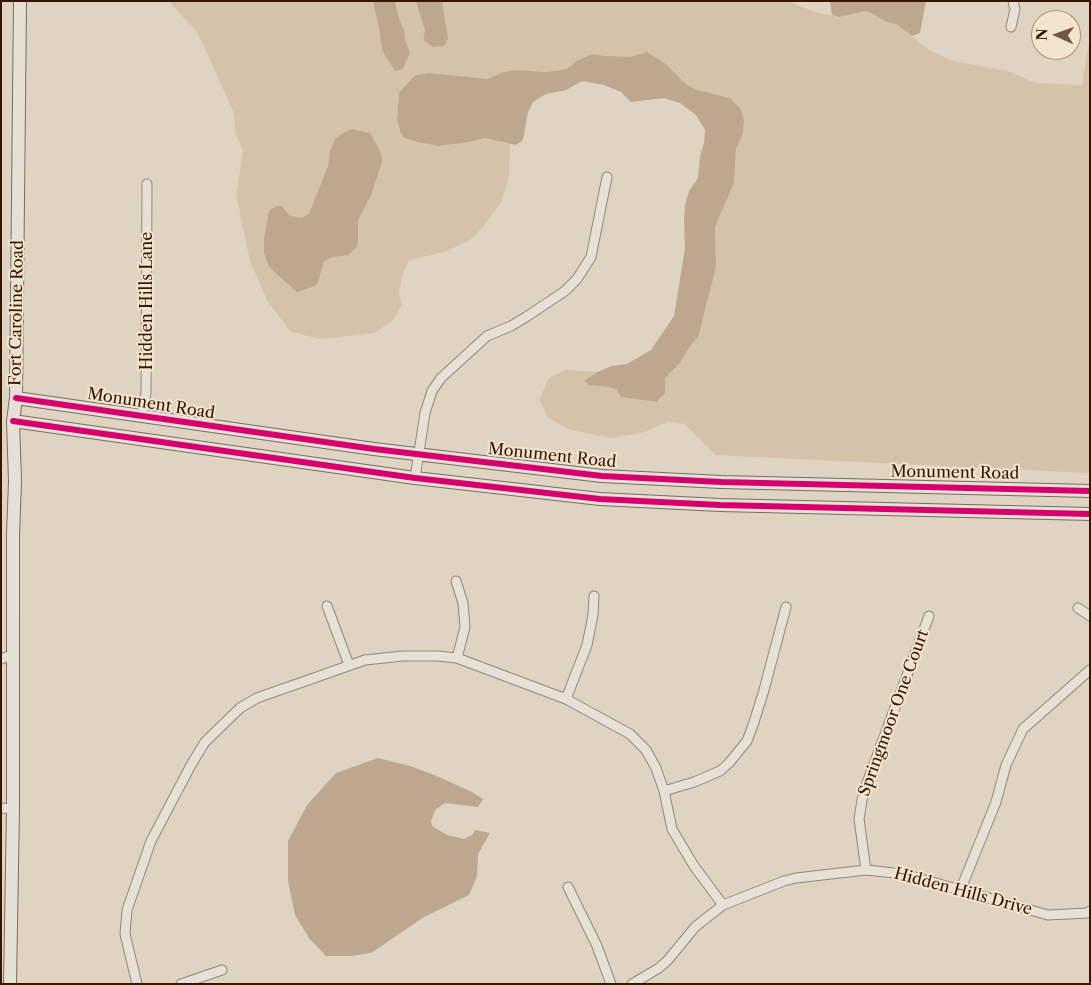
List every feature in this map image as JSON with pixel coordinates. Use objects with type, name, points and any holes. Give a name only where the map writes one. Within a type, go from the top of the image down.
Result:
[{"type":"street","name":"Fort Caroline Road","points":[[10,984],[7,657],[16,481],[13,421],[16,398],[20,1]]},
{"type":"street","points":[[1011,28],[1015,9],[1013,1]]},
{"type":"street","points":[[415,478],[426,405],[432,391],[441,378],[487,336],[511,326],[557,296],[577,279],[591,257],[607,177]]},
{"type":"street","name":"Hidden Hills Lane","points":[[142,417],[146,392],[147,184]]},
{"type":"street","name":"Monument Road","points":[[16,398],[417,455],[602,476],[668,480],[1090,491]]},
{"type":"street","points":[[137,438],[142,417]]},
{"type":"street","points":[[13,421],[263,458],[415,478],[600,498],[667,503],[1090,514]]},
{"type":"street","points":[[188,446],[192,424]]},
{"type":"street","points":[[263,458],[267,435]]},
{"type":"street","points":[[456,581],[463,603],[465,627],[457,658]]},
{"type":"street","points":[[566,700],[588,645],[594,596]]},
{"type":"street","points":[[327,606],[349,665]]},
{"type":"street","points":[[664,791],[694,782],[720,771],[729,763],[746,741],[764,690],[786,608]]},
{"type":"street","points":[[1078,608],[1090,616]]},
{"type":"street","name":"Springmoor One Court","points":[[866,870],[859,819],[862,800],[929,616]]},
{"type":"street","points":[[137,984],[125,934],[127,910],[151,841],[190,765],[205,742],[240,708],[257,698],[365,660],[403,656],[457,658],[566,700],[630,734],[646,750],[656,768],[664,791],[672,829],[694,866],[723,905]]},
{"type":"street","points":[[960,891],[996,802],[1006,765],[1022,729],[1090,670]]},
{"type":"street","name":"Hidden Hills Drive","points":[[632,984],[659,968],[695,927],[723,905],[784,881],[866,870],[904,874],[1048,915],[1089,913]]},
{"type":"street","points":[[568,887],[597,946],[610,984]]},
{"type":"street","points":[[181,984],[222,970]]},
{"type":"shaded area","points":[[170,1],[373,1],[382,50],[395,71],[410,53],[395,1],[416,1],[425,31],[446,24],[442,1],[787,1],[815,12],[839,17],[867,11],[887,22],[896,24],[929,50],[953,61],[1008,71],[1035,83],[1082,85],[1090,37],[1090,473],[715,455],[685,424],[669,422],[641,433],[611,438],[571,430],[548,418],[539,400],[549,378],[565,370],[598,372],[584,382],[589,385],[610,387],[617,390],[621,397],[658,402],[665,393],[665,378],[680,363],[699,335],[708,303],[716,267],[715,227],[734,183],[736,149],[743,133],[744,120],[741,109],[730,98],[697,90],[687,85],[666,64],[647,52],[630,57],[593,54],[578,60],[567,69],[547,72],[515,70],[487,79],[429,73],[415,75],[399,93],[397,119],[404,138],[439,146],[485,138],[510,144],[509,177],[501,203],[470,240],[445,252],[409,260],[402,276],[399,293],[402,305],[392,321],[374,333],[321,339],[291,332],[268,302],[250,261],[236,195],[243,151],[236,134],[233,111],[198,33]]},
{"type":"shaded area","points":[[373,1],[395,1],[410,53],[403,69],[395,71],[382,50]]},
{"type":"shaded area","points":[[416,1],[442,1],[448,39],[444,46],[433,47],[423,40],[425,31]]},
{"type":"shaded area","points":[[830,1],[926,1],[920,33],[912,36],[896,24],[887,22],[867,11],[839,17],[832,15]]},
{"type":"shaded area","points":[[647,52],[666,64],[687,85],[697,90],[730,98],[741,109],[744,120],[743,133],[736,149],[734,183],[715,227],[716,267],[699,335],[680,363],[665,378],[665,393],[657,402],[621,397],[617,390],[610,387],[589,385],[584,381],[612,366],[627,364],[651,350],[674,316],[685,248],[685,205],[689,191],[698,178],[700,156],[704,143],[705,130],[696,115],[680,103],[664,98],[631,102],[621,92],[604,85],[582,81],[566,90],[546,94],[533,102],[528,112],[523,140],[516,145],[485,138],[439,146],[418,142],[404,138],[397,119],[399,93],[415,75],[429,73],[487,79],[515,70],[547,72],[567,69],[578,60],[593,54],[630,57]]},
{"type":"shaded area","points":[[352,129],[370,133],[381,153],[382,162],[371,195],[358,220],[358,243],[356,248],[348,255],[333,257],[324,261],[315,286],[297,292],[269,267],[264,253],[264,238],[269,211],[276,206],[282,206],[290,216],[302,218],[309,214],[328,166],[330,152],[335,139]]},
{"type":"shaded area","points":[[378,758],[432,774],[483,799],[478,807],[445,803],[435,810],[431,821],[432,826],[447,835],[464,839],[472,835],[475,830],[490,833],[478,854],[477,876],[469,895],[424,917],[371,953],[351,956],[326,956],[309,938],[295,915],[288,881],[288,841],[307,805],[336,773]]},
{"type":"cycle path","points":[[16,398],[374,449],[602,476],[721,482],[1090,491]]},
{"type":"cycle path","points":[[13,421],[415,478],[600,499],[720,505],[1090,514]]}]
